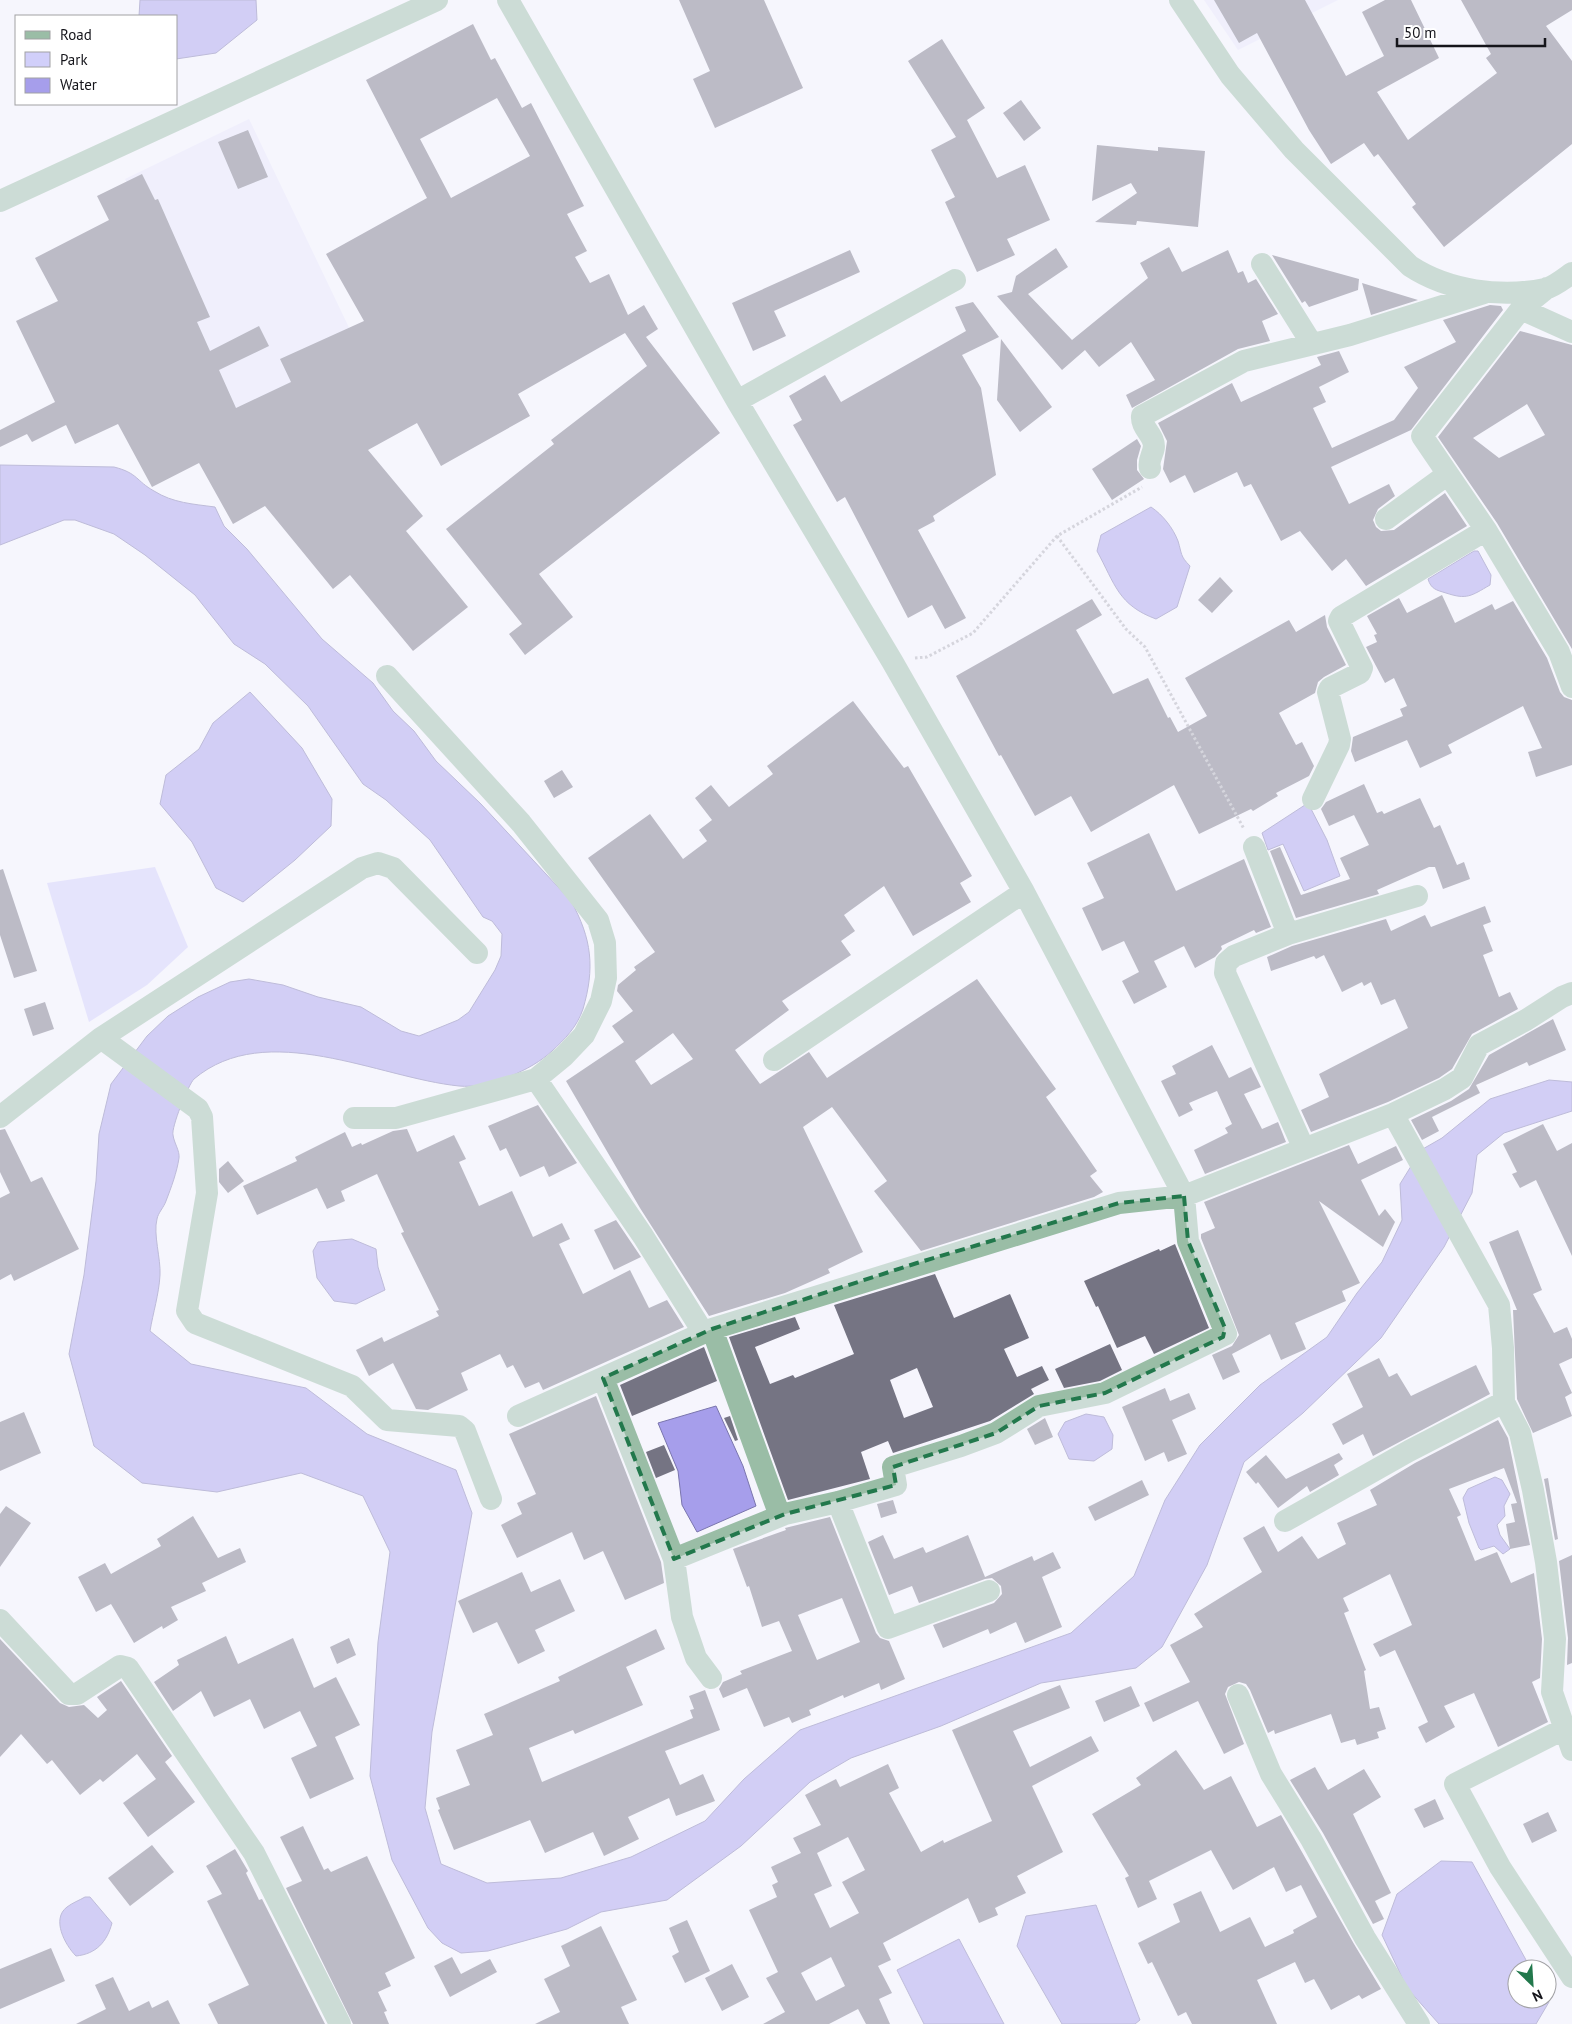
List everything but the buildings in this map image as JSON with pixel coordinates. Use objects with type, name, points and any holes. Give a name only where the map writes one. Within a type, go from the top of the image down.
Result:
[{"type":"street","points":[[0,201],[437,0]]},
{"type":"street","points":[[508,0],[737,401],[892,661],[1024,892],[1184,1196],[1188,1241],[1226,1334],[1105,1393],[1040,1406],[996,1433],[893,1467],[896,1485],[780,1516],[674,1559]]},
{"type":"street","points":[[1180,0],[1230,75],[1294,150],[1410,266],[1422,274],[1484,293]]},
{"type":"street","points":[[1262,264],[1312,344]]},
{"type":"street","points":[[1572,273],[1547,288],[1521,309],[1422,436],[1566,649],[1572,687]]},
{"type":"street","points":[[737,401],[956,280]]},
{"type":"street","points":[[1150,468],[1148,462],[1154,448],[1153,441],[1142,421],[1142,416],[1234,365],[1350,335],[1484,293],[1547,288]]},
{"type":"street","points":[[1521,309],[1572,332]]},
{"type":"street","points":[[1386,519],[1448,474]]},
{"type":"street","points":[[1313,799],[1340,745],[1328,692],[1330,688],[1360,673],[1362,668],[1339,621],[1341,617],[1486,530]]},
{"type":"street","points":[[354,1118],[396,1118],[536,1079],[564,1056],[584,1035],[601,1001],[606,978],[607,959],[598,920],[521,824],[386,676]]},
{"type":"street","points":[[1254,847],[1288,934]]},
{"type":"street","points":[[0,1118],[101,1038],[362,868],[378,863],[392,868],[477,953]]},
{"type":"street","points":[[774,1060],[1024,892]]},
{"type":"street","points":[[1304,1149],[1225,973],[1226,963],[1234,956],[1288,934],[1417,896]]},
{"type":"street","points":[[518,1416],[707,1330],[1119,1203],[1184,1196],[1393,1114],[1446,1089],[1462,1078],[1479,1045],[1572,993]]},
{"type":"street","points":[[101,1038],[198,1109],[202,1117],[207,1193],[187,1310],[190,1318],[195,1323],[352,1386],[387,1420],[459,1426],[465,1431],[491,1499]]},
{"type":"street","points":[[536,1079],[707,1330],[780,1516]]},
{"type":"street","points":[[1393,1114],[1414,1155],[1499,1305],[1503,1348],[1504,1402],[1520,1433],[1546,1562],[1564,1636],[1552,1692],[1568,1740],[1455,1784],[1500,1867],[1572,1976]]},
{"type":"street","points":[[603,1378],[674,1559],[682,1617],[696,1658],[711,1678]]},
{"type":"street","points":[[1285,1520],[1409,1451],[1504,1402]]},
{"type":"street","points":[[838,1502],[888,1628],[989,1591]]},
{"type":"street","points":[[0,1620],[69,1694],[77,1694],[120,1666],[128,1668],[254,1853],[340,2024]]},
{"type":"street","points":[[1238,1695],[1271,1774],[1311,1839],[1365,1938],[1419,2024]]},
{"type":"path","points":[[892,661],[927,657],[973,633],[1057,536],[1150,483],[1152,478],[1150,468]]},
{"type":"path","points":[[1057,536],[1126,629],[1144,647],[1254,847]]},
{"type":"highlighted area","points":[[1184,1196],[1188,1241],[1225,1328],[1223,1337],[1105,1393],[1039,1406],[996,1433],[893,1467],[896,1485],[785,1514],[674,1559],[603,1378],[712,1329],[917,1263],[1119,1203]]},
{"type":"shaded area","points":[[1204,0],[1338,0],[1238,50]]},
{"type":"shaded area","points":[[249,119],[377,386],[253,446],[125,179]]},
{"type":"green space","points":[[155,867],[188,947],[147,985],[89,1022],[47,883]]},
{"type":"water","points":[[140,0],[256,0],[257,20],[216,53],[178,59],[178,15],[139,15]]},
{"type":"water","points":[[0,465],[114,467],[128,472],[148,487],[168,498],[215,507],[224,526],[247,549],[322,639],[373,683],[393,711],[414,731],[436,761],[481,804],[571,901],[583,928],[587,941],[590,967],[583,1009],[570,1032],[552,1051],[533,1065],[509,1077],[483,1084],[459,1086],[428,1081],[324,1057],[288,1052],[255,1053],[223,1061],[194,1079],[184,1098],[173,1131],[179,1158],[170,1191],[156,1225],[160,1275],[150,1331],[191,1364],[306,1388],[367,1434],[456,1470],[472,1513],[432,1732],[425,1808],[441,1864],[487,1883],[561,1878],[631,1857],[705,1821],[744,1779],[800,1730],[1071,1633],[1134,1576],[1165,1500],[1200,1445],[1260,1385],[1327,1337],[1357,1293],[1382,1262],[1402,1220],[1400,1184],[1421,1150],[1442,1138],[1490,1099],[1549,1080],[1572,1082],[1572,1111],[1504,1133],[1477,1155],[1472,1193],[1444,1247],[1381,1338],[1303,1413],[1244,1462],[1207,1565],[1162,1647],[1136,1668],[1041,1683],[941,1726],[851,1758],[810,1782],[741,1846],[667,1900],[601,1912],[567,1929],[488,1951],[461,1953],[442,1943],[428,1928],[392,1860],[370,1776],[378,1642],[390,1552],[363,1496],[301,1473],[217,1492],[142,1483],[94,1446],[69,1354],[84,1275],[96,1181],[99,1134],[111,1084],[147,1036],[168,1016],[198,997],[230,982],[249,979],[283,985],[318,997],[361,1007],[401,1031],[419,1036],[458,1020],[469,1012],[495,970],[501,956],[502,934],[492,921],[483,917],[430,840],[386,800],[363,784],[308,706],[265,664],[234,644],[195,595],[145,555],[114,534],[75,520],[64,520],[0,545]]},
{"type":"water","points":[[1151,507],[1160,514],[1176,536],[1183,557],[1190,566],[1177,607],[1156,619],[1133,607],[1125,600],[1097,551],[1101,535]]},
{"type":"water","points":[[1474,551],[1478,551],[1491,575],[1490,585],[1469,596],[1453,595],[1434,589],[1428,579]]},
{"type":"water","points":[[250,692],[302,748],[332,799],[331,826],[295,860],[243,902],[216,888],[192,842],[160,804],[166,775],[199,749],[213,723]]},
{"type":"water","points":[[1308,803],[1327,840],[1340,876],[1304,891],[1283,844],[1268,850],[1262,833]]},
{"type":"water","points":[[352,1239],[376,1249],[378,1267],[385,1290],[356,1304],[334,1301],[317,1278],[313,1251],[318,1242]]},
{"type":"water","points":[[716,1406],[743,1466],[756,1506],[697,1532],[682,1505],[678,1471],[658,1423]]},
{"type":"water","points":[[1086,1414],[1104,1417],[1113,1435],[1112,1449],[1094,1461],[1069,1459],[1058,1434],[1065,1422]]},
{"type":"water","points":[[1495,1477],[1502,1480],[1510,1494],[1504,1506],[1505,1516],[1497,1525],[1500,1535],[1510,1549],[1503,1554],[1494,1546],[1481,1550],[1479,1548],[1469,1523],[1463,1498],[1468,1489]]},
{"type":"water","points":[[1441,1861],[1472,1862],[1525,1959],[1507,1959],[1507,2009],[1545,2009],[1536,2024],[1439,2024],[1407,1988],[1382,1935],[1397,1894]]},
{"type":"water","points":[[85,1897],[90,1897],[112,1923],[107,1936],[100,1946],[89,1953],[76,1956],[61,1932],[60,1918],[62,1912],[67,1907]]},
{"type":"water","points":[[1096,1905],[1140,2020],[1135,2024],[1062,2024],[1017,1946],[1026,1916]]},
{"type":"water","points":[[959,1939],[1004,2024],[924,2024],[897,1970]]}]
